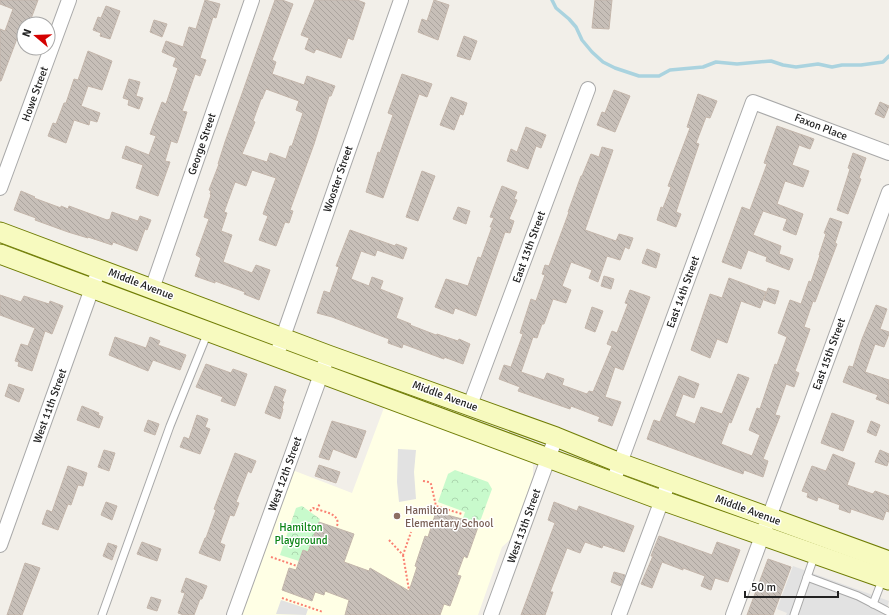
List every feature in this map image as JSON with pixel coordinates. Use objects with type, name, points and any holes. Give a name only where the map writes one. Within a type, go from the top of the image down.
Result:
[{"type":"main road","name":"Middle Avenue","points":[[0,232],[100,268],[152,289],[276,357],[762,536],[815,554],[887,573]]},
{"type":"main road","name":"Middle Avenue","points":[[0,254],[92,288],[212,322],[283,338],[556,437],[620,463],[769,517],[887,573]]},
{"type":"street","name":"Howe Street","points":[[0,188],[69,0]]},
{"type":"street","name":"George Street","points":[[152,289],[252,0]]},
{"type":"street","name":"Wooster Street","points":[[276,357],[401,0]]},
{"type":"street","name":"East 13th Street","points":[[470,406],[588,89]]},
{"type":"street","name":"Faxon Place","points":[[753,102],[889,153]]},
{"type":"street","name":"East 14th Street","points":[[612,482],[753,102]]},
{"type":"street","name":"East 15th Street","points":[[733,615],[889,192]]},
{"type":"street","name":"West 11th Street","points":[[0,545],[100,268]]},
{"type":"street","name":"West 12th Street","points":[[234,615],[328,355]]},
{"type":"street","name":"West 13th Street","points":[[492,615],[556,437]]},
{"type":"street","points":[[619,615],[669,481]]},
{"type":"lane","points":[[102,615],[167,434],[212,322]]},
{"type":"lane","points":[[794,615],[815,554]]},
{"type":"lane","points":[[874,604],[887,573]]},
{"type":"lane","points":[[807,577],[858,596],[889,612]]},
{"type":"path","points":[[423,481],[431,484],[436,506],[462,514]]},
{"type":"path","points":[[317,510],[320,503]]},
{"type":"path","points":[[310,511],[311,509],[317,510],[335,516],[338,518],[337,526]]},
{"type":"path","points":[[409,590],[404,555],[411,532]]},
{"type":"path","points":[[389,540],[404,555]]},
{"type":"path","points":[[271,557],[296,566]]},
{"type":"path","points":[[282,598],[322,612]]},
{"type":"shaded area","name":"Hamilton Elementary School","points":[[385,405],[531,461],[533,465],[533,476],[512,538],[502,547],[478,615],[240,615],[292,466],[295,471],[352,493]]},
{"type":"shaded area","points":[[398,449],[416,450],[414,472],[416,499],[399,502],[397,482]]},
{"type":"shaded area","points":[[793,566],[889,601],[885,615],[786,615],[787,613],[777,609]]},
{"type":"shaded area","points":[[281,600],[308,609],[306,615],[276,614]]},
{"type":"green space","points":[[455,470],[488,482],[492,489],[478,527],[462,521],[465,512],[438,502],[448,474]]},
{"type":"green space","name":"Hamilton Playground","points":[[302,506],[320,519],[311,544],[311,553],[303,550],[299,561],[280,555],[296,508]]},
{"type":"building","points":[[0,0],[38,0],[32,16],[16,16],[16,41],[1,81],[0,29],[5,31],[13,9],[0,4]]},
{"type":"building","points":[[205,0],[220,4],[216,18],[213,17],[200,58],[206,60],[200,76],[195,74],[182,111],[187,112],[177,143],[171,141],[165,161],[170,162],[158,196],[136,188],[143,165],[122,158],[126,146],[149,155],[156,136],[150,134],[162,102],[166,104],[178,68],[173,66],[176,58],[162,52],[166,41],[183,47],[189,27],[196,29]]},
{"type":"building","points":[[275,0],[282,0],[293,4],[272,60],[276,62],[272,74],[304,85],[307,76],[335,86],[331,96],[329,96],[314,144],[290,210],[293,211],[289,223],[285,222],[276,246],[259,240],[268,216],[263,214],[276,178],[252,170],[246,186],[235,182],[224,212],[227,213],[221,231],[232,235],[223,262],[252,273],[256,265],[270,270],[259,300],[244,294],[245,292],[215,281],[215,283],[195,276],[201,258],[196,255],[209,219],[204,217],[211,195],[211,191],[209,190],[219,164],[225,142]],"holes":[[[266,89],[299,101],[296,110],[303,113],[286,159],[270,153],[267,162],[242,154],[255,122],[253,121],[261,99]]]},
{"type":"building","points":[[315,0],[357,0],[365,3],[353,40],[348,38],[341,58],[316,49],[314,53],[305,49],[309,38],[301,35]]},
{"type":"building","points":[[434,0],[449,5],[438,40],[418,32],[422,19],[427,21]]},
{"type":"building","points":[[595,0],[612,0],[609,29],[592,28]]},
{"type":"building","points":[[106,6],[120,11],[110,39],[100,36],[101,33],[93,30],[98,17],[101,18]]},
{"type":"building","points":[[154,20],[167,24],[162,37],[150,32]]},
{"type":"building","points":[[464,36],[477,41],[470,60],[457,56]]},
{"type":"building","points":[[88,51],[112,61],[102,90],[88,86],[81,106],[100,113],[97,122],[90,120],[89,125],[74,120],[66,143],[48,136],[53,123],[56,124],[64,103],[66,103],[74,79],[78,80]]},
{"type":"building","points":[[402,74],[432,84],[427,97],[419,94],[383,198],[366,192],[378,152],[380,153],[393,115],[388,113]]},
{"type":"building","points":[[129,79],[140,82],[136,96],[143,98],[139,109],[128,105],[129,100],[123,98]]},
{"type":"building","points":[[614,90],[630,96],[615,132],[597,125],[602,112],[605,113]]},
{"type":"building","points":[[698,94],[717,101],[710,118],[706,117],[696,143],[699,144],[676,212],[681,214],[676,227],[657,220],[661,207],[663,208],[671,187],[668,186],[690,128],[687,127]]},
{"type":"building","points":[[451,97],[467,103],[463,115],[460,114],[454,130],[440,125]]},
{"type":"building","points":[[880,102],[889,106],[884,118],[875,114]]},
{"type":"building","points":[[777,126],[814,139],[810,149],[799,145],[792,165],[809,171],[803,187],[785,181],[777,204],[803,214],[796,235],[783,230],[787,219],[763,211],[753,235],[781,246],[779,254],[793,259],[789,270],[766,261],[767,257],[748,250],[741,269],[722,262],[742,207],[750,210],[767,164],[764,163]]},
{"type":"building","points":[[526,127],[546,135],[541,148],[536,146],[528,169],[507,161],[511,149],[517,152]]},
{"type":"building","points":[[602,147],[613,150],[585,230],[616,241],[619,234],[633,238],[629,249],[625,247],[620,260],[607,256],[598,282],[589,278],[592,270],[571,262],[562,286],[571,290],[566,303],[553,299],[537,338],[533,337],[521,372],[544,380],[547,373],[564,379],[562,385],[587,394],[589,391],[593,392],[612,346],[607,344],[612,331],[617,333],[628,304],[625,303],[630,290],[650,297],[623,370],[615,367],[605,397],[621,402],[612,426],[598,421],[600,417],[571,406],[570,409],[518,391],[520,387],[499,379],[504,365],[511,367],[523,334],[520,333],[531,299],[536,301],[545,275],[542,274],[545,265],[549,266],[581,176],[591,154],[599,157]]},
{"type":"building","points":[[853,153],[866,158],[859,178],[861,179],[848,214],[837,210],[850,169],[848,168]]},
{"type":"building","points":[[422,171],[435,176],[418,221],[406,217]]},
{"type":"building","points":[[502,186],[517,192],[514,199],[517,200],[509,219],[514,221],[510,233],[505,232],[476,316],[455,308],[453,314],[435,307],[446,279],[468,286],[478,257],[481,258],[492,227],[490,227],[494,218],[490,217]]},
{"type":"building","points":[[21,191],[35,197],[34,198],[61,208],[61,206],[68,209],[69,206],[107,220],[110,219],[112,212],[138,221],[140,216],[151,220],[147,230],[145,229],[137,251],[113,242],[112,245],[68,232],[35,220],[36,218],[14,210]]},
{"type":"building","points":[[458,207],[470,211],[466,224],[453,219]]},
{"type":"building","points":[[830,218],[842,222],[835,243],[837,244],[815,302],[813,301],[804,327],[810,329],[795,371],[799,373],[794,387],[786,384],[775,415],[780,416],[763,459],[768,461],[763,477],[744,470],[743,474],[647,439],[654,420],[660,422],[679,376],[699,384],[694,398],[683,394],[675,416],[695,424],[701,407],[722,414],[738,374],[749,378],[731,423],[729,422],[721,444],[752,456],[760,435],[749,430],[757,408],[760,409],[775,364],[777,365],[787,337],[778,333],[790,300],[801,304],[809,281],[811,282],[826,234],[824,233]]},
{"type":"building","points":[[350,230],[395,246],[396,244],[407,248],[403,259],[377,250],[375,256],[361,251],[351,279],[369,286],[372,277],[383,281],[380,289],[403,298],[396,318],[436,335],[437,334],[458,341],[459,339],[470,344],[463,364],[444,357],[444,359],[403,344],[402,348],[388,343],[389,339],[332,317],[317,313],[324,291],[330,293],[339,267],[336,266]]},
{"type":"building","points":[[647,249],[660,254],[656,268],[642,263]]},
{"type":"building","points":[[604,276],[614,279],[611,289],[601,286]]},
{"type":"building","points":[[729,278],[766,292],[760,308],[741,301],[727,343],[717,339],[710,358],[691,350],[710,294],[722,298]]},
{"type":"building","points":[[768,288],[779,291],[775,304],[764,300]]},
{"type":"building","points":[[0,295],[21,302],[24,296],[49,304],[50,301],[63,306],[52,334],[45,331],[32,371],[18,366],[19,362],[15,361],[21,344],[28,346],[35,328],[0,315]]},
{"type":"building","points":[[876,305],[887,309],[880,329],[889,332],[889,334],[884,347],[875,344],[865,372],[889,380],[889,404],[876,399],[878,395],[843,382],[849,366],[853,367],[862,339]]},
{"type":"building","points":[[592,307],[603,311],[595,332],[585,328]]},
{"type":"building","points":[[115,337],[146,348],[150,337],[160,341],[158,345],[186,355],[180,370],[153,360],[148,371],[109,355]]},
{"type":"building","points":[[206,364],[231,373],[233,369],[247,374],[235,406],[221,401],[223,397],[196,387]]},
{"type":"building","points":[[9,384],[24,389],[19,402],[5,396]]},
{"type":"building","points":[[275,386],[286,390],[282,401],[284,402],[280,419],[265,413]]},
{"type":"building","points":[[82,406],[99,413],[98,415],[103,417],[99,428],[77,420]]},
{"type":"building","points":[[832,413],[854,421],[843,451],[821,443]]},
{"type":"building","points":[[197,415],[208,419],[205,427],[210,429],[200,454],[180,447],[184,437],[189,439]]},
{"type":"building","points":[[148,420],[159,424],[155,435],[144,431]]},
{"type":"building","points":[[332,421],[366,431],[356,458],[333,449],[329,460],[319,457]]},
{"type":"building","points":[[871,421],[880,425],[876,436],[867,432]]},
{"type":"building","points":[[104,450],[115,453],[109,471],[98,467]]},
{"type":"building","points":[[880,450],[889,454],[887,466],[875,462]]},
{"type":"building","points":[[235,453],[256,461],[251,473],[248,471],[236,502],[239,503],[234,516],[230,515],[220,543],[225,545],[220,561],[199,553],[206,538],[216,510],[214,509]]},
{"type":"building","points":[[833,454],[855,463],[847,485],[873,494],[875,491],[889,496],[889,512],[886,511],[883,520],[851,509],[850,513],[839,509],[840,505],[818,497],[817,501],[807,497],[808,493],[802,491],[812,466],[826,471]]},
{"type":"building","points":[[319,465],[340,472],[336,483],[315,476]]},
{"type":"building","points":[[68,466],[87,473],[83,486],[78,485],[71,505],[68,504],[58,530],[42,524],[47,510],[52,512]]},
{"type":"building","points":[[106,502],[117,506],[112,520],[101,515]]},
{"type":"building","points":[[554,502],[577,511],[579,506],[634,526],[624,552],[603,545],[602,548],[585,542],[580,553],[567,548],[550,592],[553,592],[545,615],[521,615],[555,523],[548,520]]},
{"type":"building","points":[[436,512],[462,519],[462,521],[478,527],[467,558],[464,556],[457,575],[461,576],[450,606],[444,604],[440,615],[345,615],[349,600],[325,591],[324,595],[315,592],[312,601],[282,590],[289,568],[296,570],[303,550],[308,552],[319,522],[354,534],[344,562],[369,571],[370,568],[409,591],[417,567],[415,566],[425,536],[428,537]]},
{"type":"building","points":[[659,536],[712,555],[717,542],[740,550],[728,582],[715,578],[711,590],[701,586],[705,576],[662,562],[652,588],[641,584],[653,556],[651,556]]},
{"type":"building","points":[[142,542],[161,549],[157,561],[137,554]]},
{"type":"building","points":[[108,543],[117,546],[112,560],[103,556]]},
{"type":"building","points":[[768,559],[791,567],[773,615],[747,615]]},
{"type":"building","points":[[25,563],[40,568],[22,615],[7,615]]},
{"type":"building","points":[[614,572],[625,575],[621,586],[611,582]]},
{"type":"building","points":[[186,578],[207,586],[194,615],[184,615],[178,613],[185,593],[181,592]]},
{"type":"building","points":[[151,597],[161,600],[157,611],[147,608]]},
{"type":"waterway","points":[[552,0],[556,8],[576,27],[582,40],[603,62],[615,68],[639,76],[659,76],[670,70],[703,67],[716,62],[737,64],[771,61],[796,67],[818,64],[832,67],[883,62],[889,56]]},
{"type":"place","name":"Hamilton Elementary School","points":[[397,516]]}]
